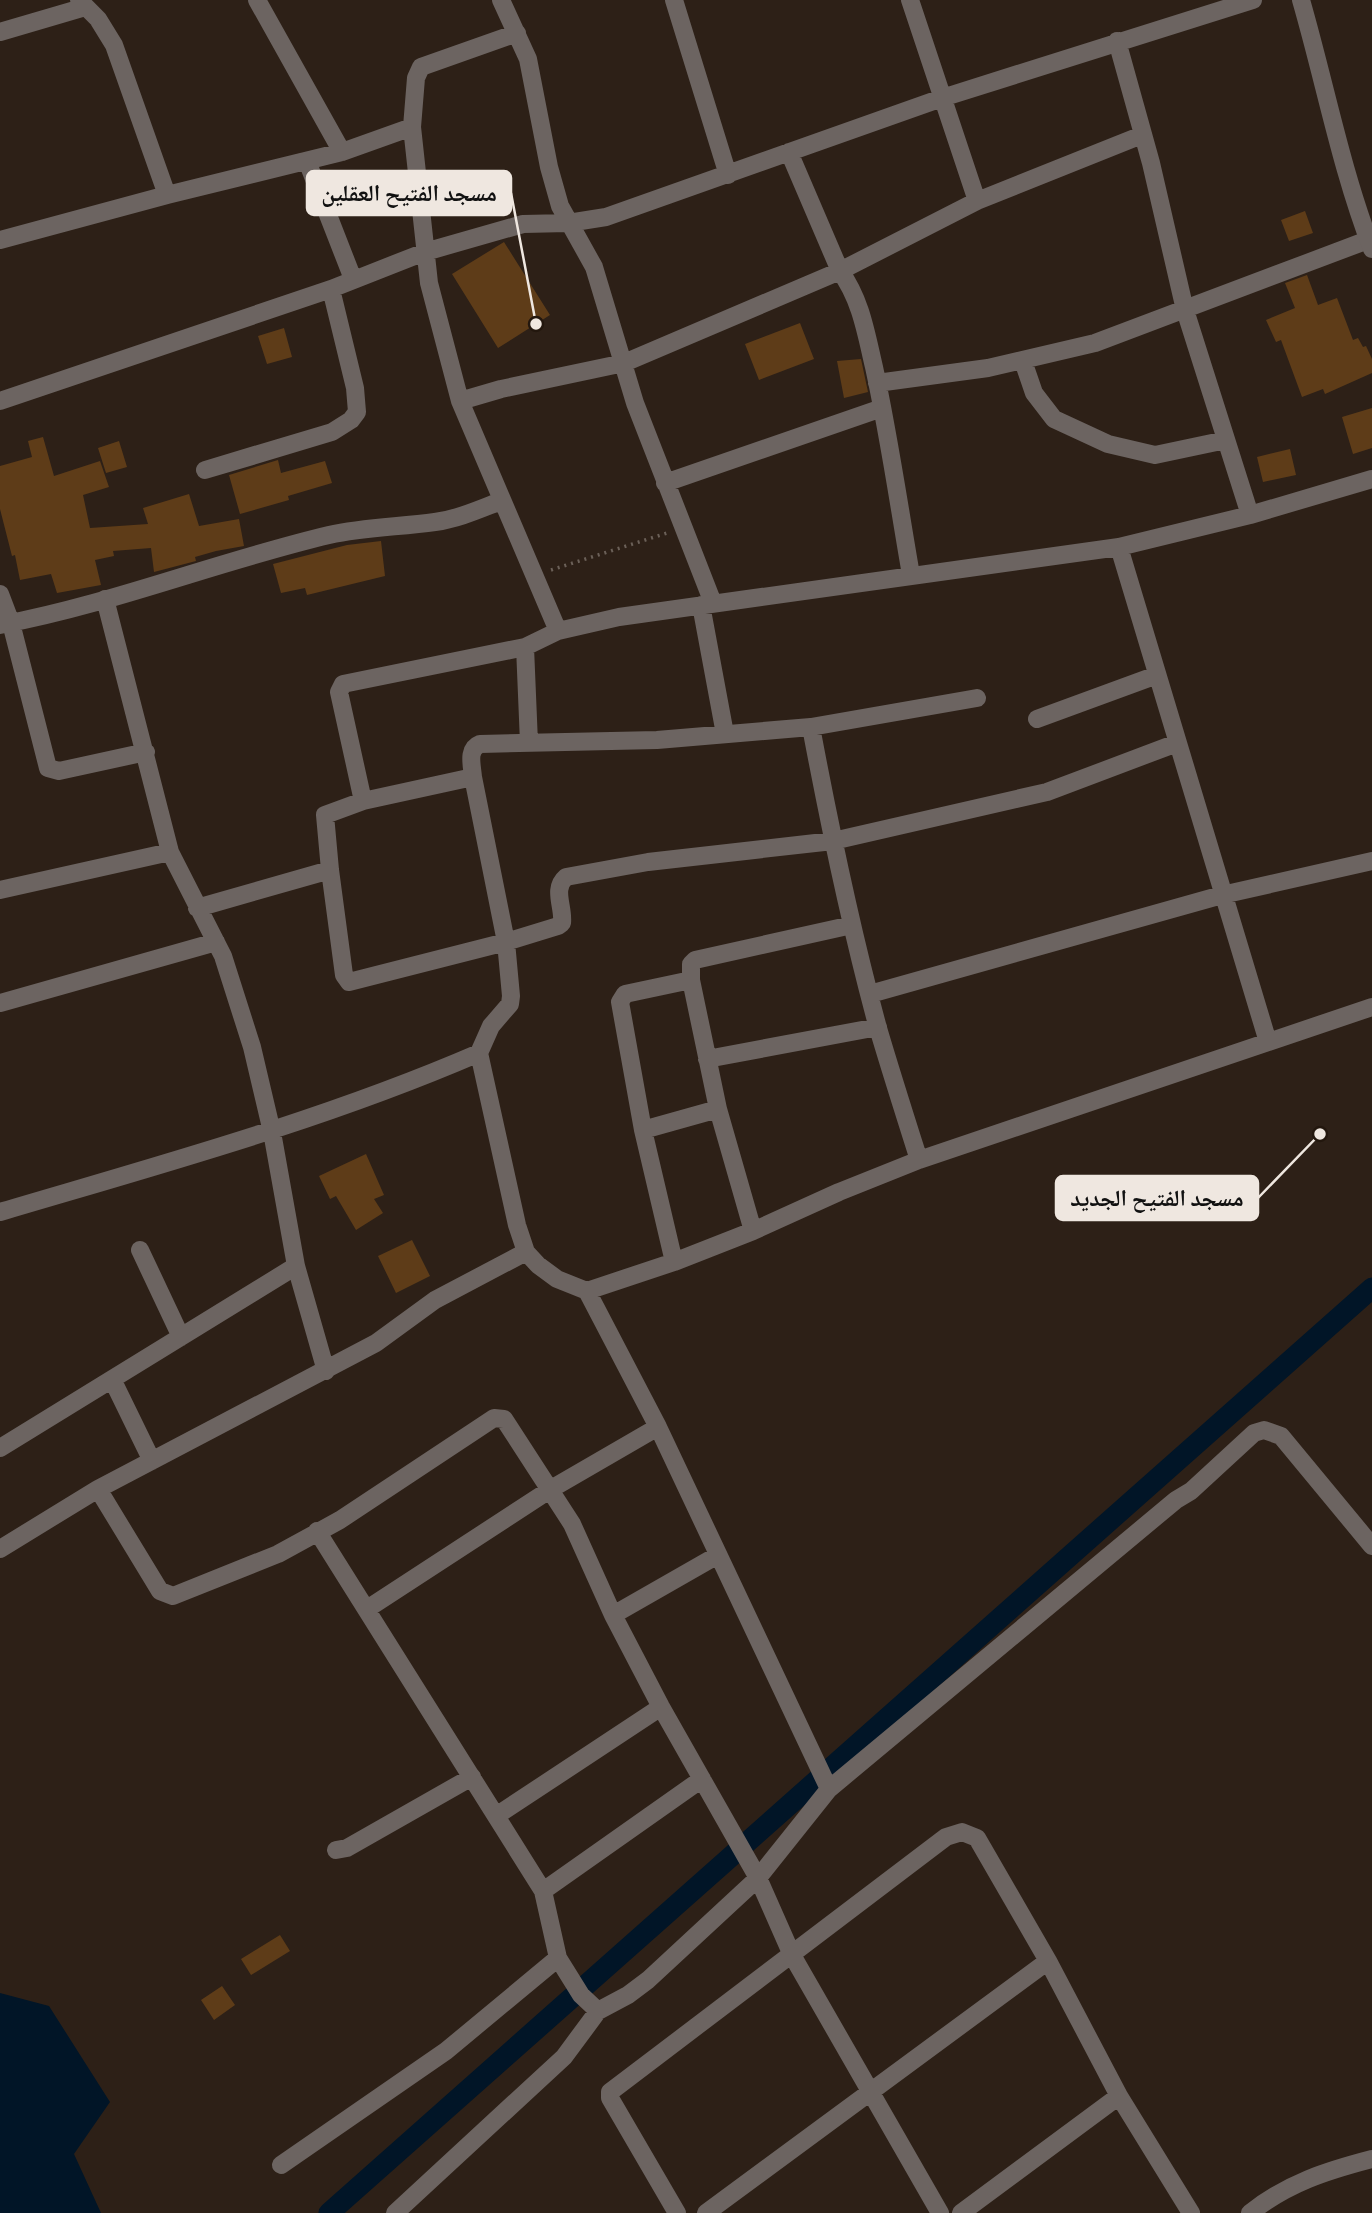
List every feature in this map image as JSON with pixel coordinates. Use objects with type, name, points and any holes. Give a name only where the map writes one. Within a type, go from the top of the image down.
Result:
[{"type":"street","points":[[257,0],[342,152]]},
{"type":"street","points":[[501,0],[528,60],[554,187],[568,223],[594,267],[635,403],[707,604],[725,734]]},
{"type":"street","points":[[674,0],[728,175]]},
{"type":"street","points":[[910,0],[977,201]]},
{"type":"street","points":[[0,401],[331,289],[425,252],[523,224],[568,223],[606,216],[942,98],[1253,0]]},
{"type":"street","points":[[877,383],[952,375],[1095,343],[1370,244],[1350,187],[1300,0]]},
{"type":"street","points":[[0,32],[82,3],[98,19],[114,45],[167,195]]},
{"type":"street","points":[[517,33],[421,67],[416,78],[412,127],[425,252],[436,310],[460,401],[558,631]]},
{"type":"street","points":[[1116,41],[1151,163],[1185,310],[1250,515]]},
{"type":"street","points":[[0,240],[342,152],[412,127]]},
{"type":"street","points":[[460,401],[501,389],[624,363],[840,271],[977,201],[1142,135]]},
{"type":"street","points":[[789,152],[840,271],[858,304],[882,408],[911,575]]},
{"type":"street","points":[[307,161],[353,279]]},
{"type":"street","points":[[205,470],[332,432],[351,420],[356,412],[355,388],[331,289]]},
{"type":"street","points":[[1023,361],[1034,393],[1054,419],[1108,444],[1154,455],[1226,440]]},
{"type":"street","points":[[665,483],[882,408]]},
{"type":"street","points":[[363,801],[339,692],[343,684],[525,647],[558,631],[587,622],[1119,547],[1250,515],[1372,479]]},
{"type":"street","points":[[6,624],[329,536],[372,528],[436,522],[501,501]]},
{"type":"street","points":[[1119,547],[1268,1042]]},
{"type":"street","points":[[0,594],[6,624],[48,768],[59,771],[146,752]]},
{"type":"street","points":[[105,599],[170,852],[216,942],[232,978],[244,1017],[272,1132],[296,1266],[326,1371]]},
{"type":"street","points":[[525,647],[529,743]]},
{"type":"street","points":[[1037,719],[1157,675]]},
{"type":"street","points":[[977,698],[811,727],[598,743],[480,744],[471,752],[472,777],[506,942],[511,1000],[491,1026],[480,1053],[517,1225],[526,1252],[538,1265],[557,1279],[587,1291],[674,1262],[753,1231],[919,1160],[1372,1007]]},
{"type":"street","points":[[811,727],[832,841],[852,925],[878,1027],[919,1160]]},
{"type":"street","points":[[472,777],[363,801],[325,815],[344,975],[349,982],[558,926],[562,923],[558,889],[559,883],[566,877],[648,862],[832,841],[1047,792],[1177,743]]},
{"type":"street","points":[[0,890],[170,852]]},
{"type":"street","points":[[870,993],[1222,895],[1372,861]]},
{"type":"street","points":[[197,908],[330,870]]},
{"type":"street","points":[[753,1231],[707,1059],[690,968],[695,960],[852,925]]},
{"type":"street","points":[[0,1003],[216,942]]},
{"type":"street","points":[[674,1262],[643,1129],[621,997],[625,993],[691,980]]},
{"type":"street","points":[[707,1059],[878,1027]]},
{"type":"street","points":[[0,1212],[272,1132],[365,1099],[480,1053]]},
{"type":"street","points":[[643,1129],[719,1109]]},
{"type":"street","points":[[140,1250],[181,1337]]},
{"type":"street","points":[[0,1549],[98,1489],[376,1343],[435,1300],[526,1252]]},
{"type":"street","points":[[0,1448],[296,1266]]},
{"type":"street","points":[[587,1291],[658,1427],[829,1789]]},
{"type":"street","points":[[112,1379],[152,1461]]},
{"type":"street","points":[[98,1489],[160,1591],[173,1596],[278,1554],[372,1500],[498,1417],[504,1419],[572,1524],[613,1615],[661,1707],[758,1878],[792,1955],[940,2213]]},
{"type":"street","points":[[368,1609],[551,1489],[658,1427]]},
{"type":"street","points":[[395,2213],[564,2057],[597,2011],[628,1995],[648,1980],[758,1878],[829,1789],[1176,1500],[1191,1491],[1254,1433],[1264,1430],[1281,1436],[1372,1546]]},
{"type":"street","points":[[317,1531],[543,1891],[558,1958],[581,1995],[597,2011]]},
{"type":"street","points":[[613,1615],[719,1555]]},
{"type":"street","points":[[496,1816],[661,1707]]},
{"type":"street","points":[[336,1850],[347,1848],[472,1777]]},
{"type":"street","points":[[543,1891],[702,1779]]},
{"type":"street","points":[[677,2213],[610,2098],[610,2092],[946,1837],[962,1832],[977,1838],[1048,1961],[1119,2096],[1191,2213]]},
{"type":"street","points":[[281,2165],[446,2051],[558,1958]]},
{"type":"street","points":[[706,2213],[1048,1961]]},
{"type":"street","points":[[961,2213],[1119,2096]]},
{"type":"street","points":[[1250,2213],[1265,2201],[1316,2174],[1372,2158]]},
{"type":"path","points":[[534,575],[682,528]]},
{"type":"water","points":[[0,1993],[49,2006],[110,2102],[74,2154],[101,2213],[0,2213]]},
{"type":"building","points":[[1305,211],[1313,233],[1289,241],[1281,220]]},
{"type":"building","points":[[504,242],[550,315],[498,348],[452,274]]},
{"type":"building","points":[[1307,275],[1318,305],[1337,298],[1353,340],[1358,338],[1363,347],[1366,346],[1372,359],[1372,373],[1325,394],[1323,389],[1302,397],[1281,340],[1276,342],[1266,320],[1295,308],[1285,283]]},
{"type":"building","points":[[800,323],[814,359],[759,380],[745,344]]},
{"type":"building","points":[[284,328],[292,357],[267,364],[258,336]]},
{"type":"building","points":[[861,359],[868,392],[844,398],[837,361]]},
{"type":"building","points":[[1372,408],[1372,448],[1353,454],[1342,417]]},
{"type":"building","points":[[43,437],[54,476],[100,461],[109,487],[83,495],[90,528],[148,524],[143,508],[189,494],[199,526],[239,519],[244,546],[195,557],[196,561],[154,572],[151,548],[113,551],[114,556],[95,560],[101,585],[57,593],[51,574],[20,580],[0,509],[0,466],[32,457],[28,441]]},
{"type":"building","points":[[119,441],[127,467],[106,473],[98,448]]},
{"type":"building","points":[[1290,449],[1296,475],[1263,482],[1257,457]]},
{"type":"building","points":[[278,460],[281,473],[325,461],[332,483],[288,496],[289,500],[240,514],[229,475]]},
{"type":"building","points":[[381,541],[385,576],[307,595],[305,588],[281,593],[273,564],[347,545]]},
{"type":"building","points":[[366,1154],[384,1195],[374,1199],[383,1213],[356,1230],[336,1196],[330,1199],[319,1176]]},
{"type":"building","points":[[412,1240],[430,1276],[396,1293],[378,1256]]},
{"type":"building","points":[[280,1935],[290,1951],[251,1975],[241,1959]]},
{"type":"building","points":[[222,1986],[235,2005],[214,2020],[201,2000]]},
{"type":"waterway","points":[[329,2213],[1372,1288]]},
{"type":"place","name":"مسجد الفتيح العقلين","points":[[536,324]]},
{"type":"place","name":"مسجد الفتيح الجديد","points":[[1320,1134]]}]
